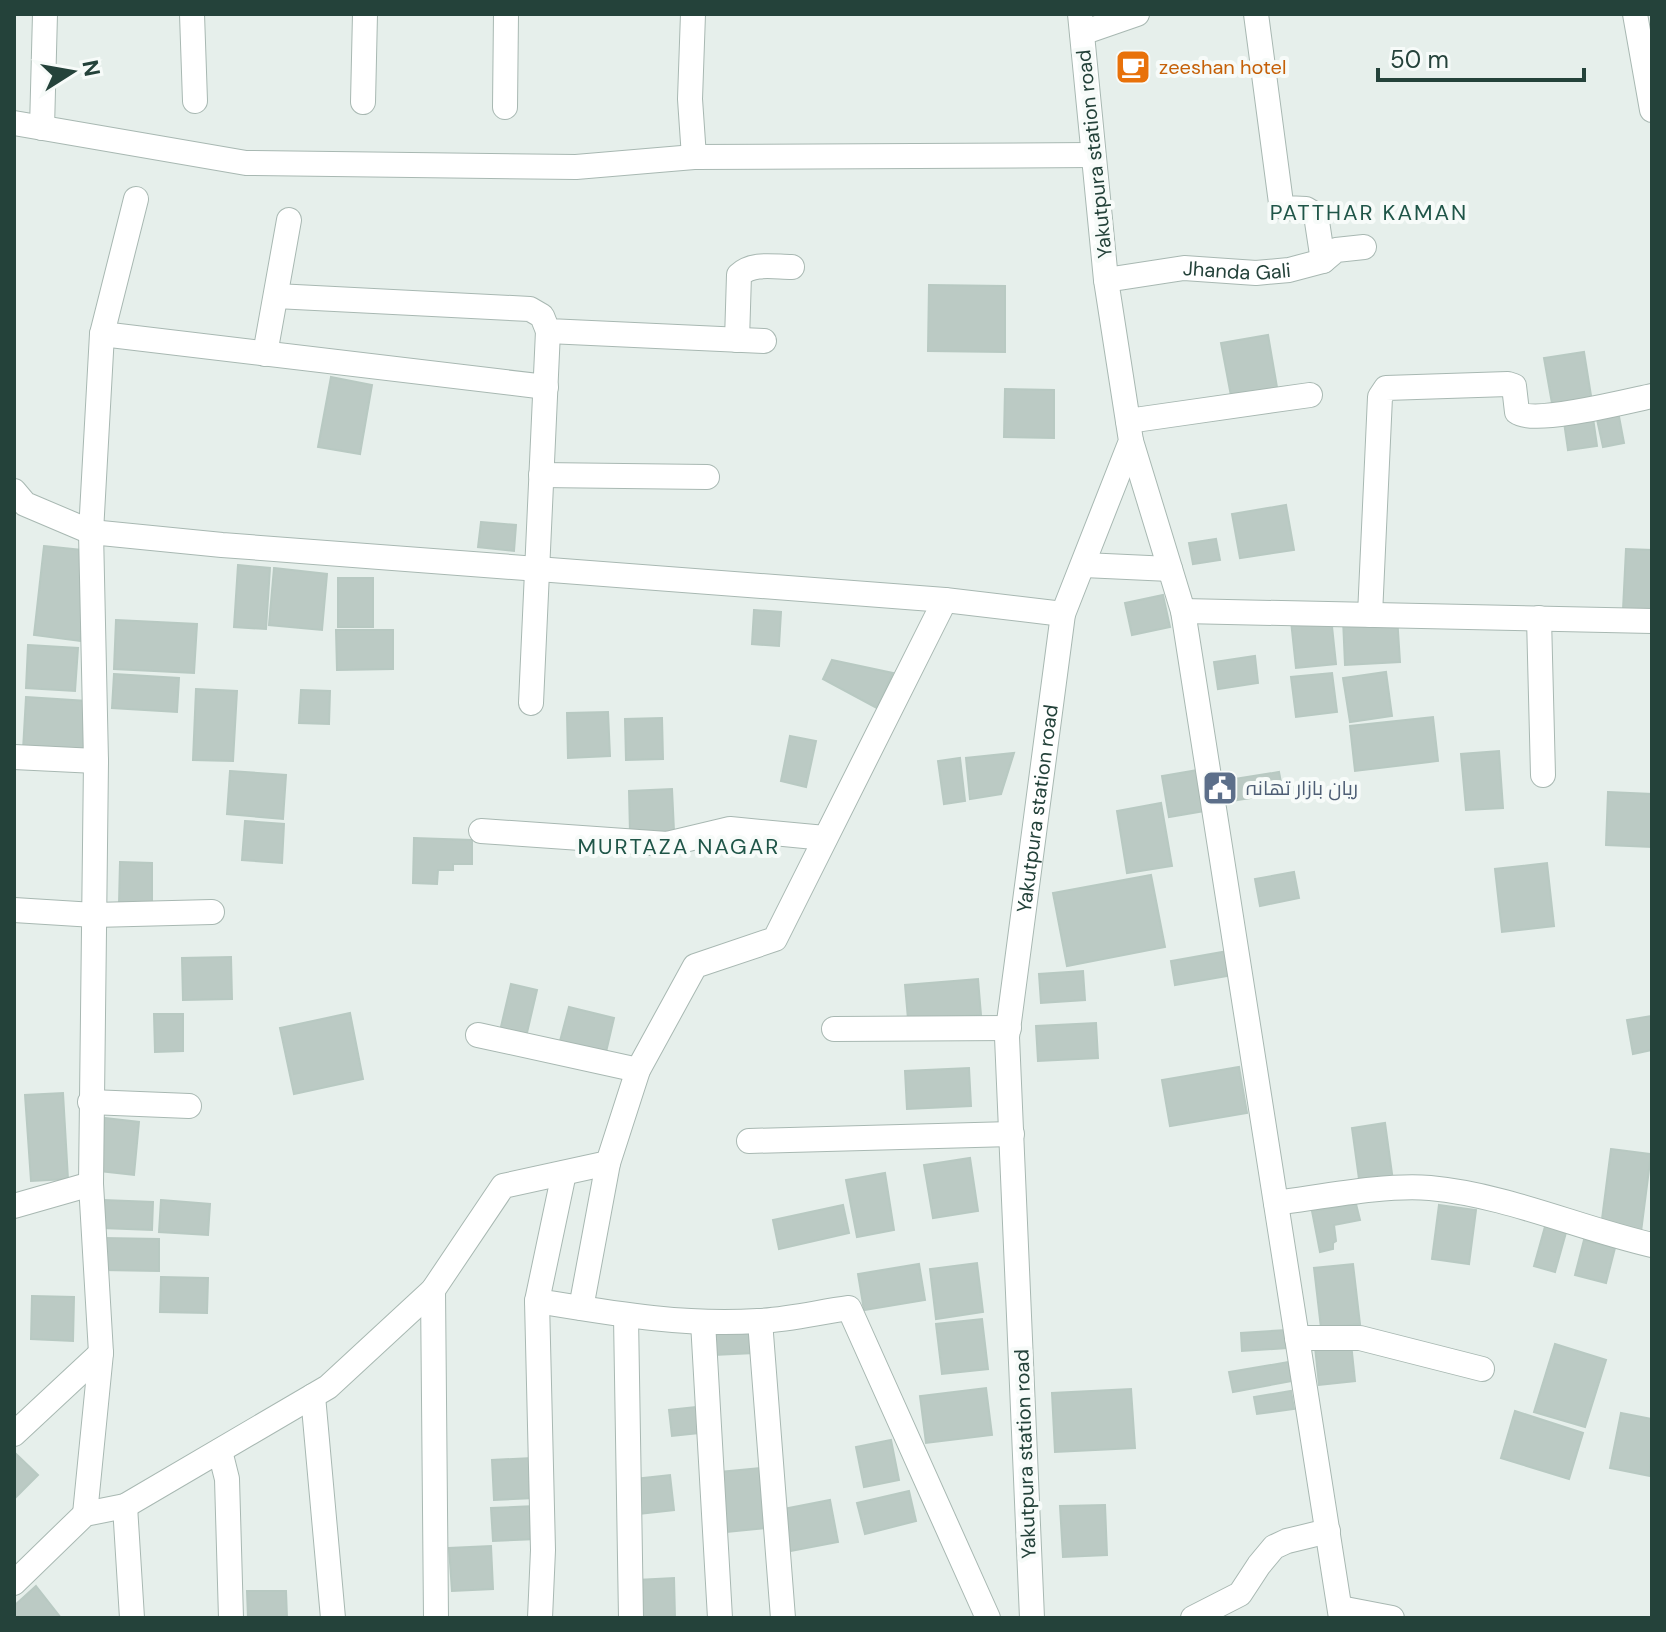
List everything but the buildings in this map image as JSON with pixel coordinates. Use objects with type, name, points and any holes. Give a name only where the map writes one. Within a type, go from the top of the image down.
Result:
[{"type":"street","points":[[42,128],[45,14]]},
{"type":"street","points":[[192,14],[195,101]]},
{"type":"street","points":[[363,102],[365,14]]},
{"type":"street","points":[[505,107],[506,14]]},
{"type":"street","points":[[693,14],[690,99],[694,157]]},
{"type":"street","points":[[1081,24],[1137,14]]},
{"type":"street","points":[[1256,14],[1281,203],[1285,208],[1306,209],[1316,215],[1323,261]]},
{"type":"street","points":[[1635,14],[1652,110]]},
{"type":"street","name":"Yakutpura station road","points":[[1032,1618],[1009,1028],[1063,614],[1084,565],[1129,431],[1106,280],[1081,24]]},
{"type":"street","points":[[14,123],[246,163],[576,167],[694,157],[1093,155]]},
{"type":"street","points":[[85,1514],[101,1353],[91,1184],[90,1102],[96,761],[91,532],[102,334],[136,199]]},
{"type":"street","points":[[265,354],[289,220]]},
{"type":"street","name":"Jhanda Gali","points":[[1106,280],[1184,268],[1256,273],[1289,270],[1323,261],[1336,250],[1364,247]]},
{"type":"street","points":[[737,340],[739,275],[745,269],[757,266],[792,267]]},
{"type":"street","points":[[276,296],[530,309],[542,316],[548,331],[531,703]]},
{"type":"street","points":[[548,331],[764,341]]},
{"type":"street","points":[[102,334],[546,387]]},
{"type":"street","points":[[1370,615],[1380,397],[1386,388],[1508,384],[1514,386],[1517,412],[1522,416],[1560,414],[1652,396]]},
{"type":"street","points":[[1310,395],[1129,431],[1183,611],[1341,1613],[1392,1618]]},
{"type":"street","points":[[541,475],[707,477]]},
{"type":"street","points":[[14,491],[25,504],[91,532],[536,570],[945,600],[1063,614]]},
{"type":"street","points":[[1084,565],[1170,569]]},
{"type":"street","points":[[581,1308],[608,1163],[638,1070],[695,966],[775,939],[945,600]]},
{"type":"street","points":[[1183,611],[1652,621]]},
{"type":"street","points":[[1539,618],[1543,775]]},
{"type":"street","points":[[14,757],[96,761]]},
{"type":"street","points":[[481,831],[667,844],[730,829],[825,838]]},
{"type":"street","points":[[14,910],[94,915],[212,912]]},
{"type":"street","points":[[834,1029],[1009,1028]]},
{"type":"street","points":[[478,1035],[638,1070]]},
{"type":"street","points":[[90,1102],[189,1106]]},
{"type":"street","points":[[749,1141],[1012,1134]]},
{"type":"street","points":[[14,1583],[85,1514],[125,1506],[328,1387],[433,1290],[503,1186],[608,1163]]},
{"type":"street","points":[[540,1618],[543,1550],[537,1301],[564,1173]]},
{"type":"street","points":[[14,1206],[91,1184]]},
{"type":"street","points":[[1276,1203],[1429,1188],[1501,1201],[1584,1228],[1652,1245]]},
{"type":"street","points":[[433,1290],[436,1618]]},
{"type":"street","points":[[537,1301],[626,1317],[703,1322],[760,1321],[849,1308],[988,1618]]},
{"type":"street","points":[[626,1317],[631,1618]]},
{"type":"street","points":[[760,1321],[783,1618]]},
{"type":"street","points":[[703,1322],[720,1618]]},
{"type":"street","points":[[1297,1338],[1360,1338],[1482,1369]]},
{"type":"street","points":[[14,1434],[101,1353]]},
{"type":"street","points":[[313,1396],[333,1618]]},
{"type":"street","points":[[220,1451],[227,1479],[231,1618]]},
{"type":"street","points":[[125,1506],[132,1618]]},
{"type":"street","points":[[1193,1618],[1240,1594],[1274,1547],[1328,1531]]},
{"type":"place","name":"zeeshan hotel","points":[[1133,67]]},
{"type":"place","name":"ریان بازار تھانہ","points":[[1220,788]]},
{"type":"district","name":"PATTHAR KAMAN","points":[[1369,212]]},
{"type":"district","name":"MURTAZA NAGAR","points":[[679,846]]}]
